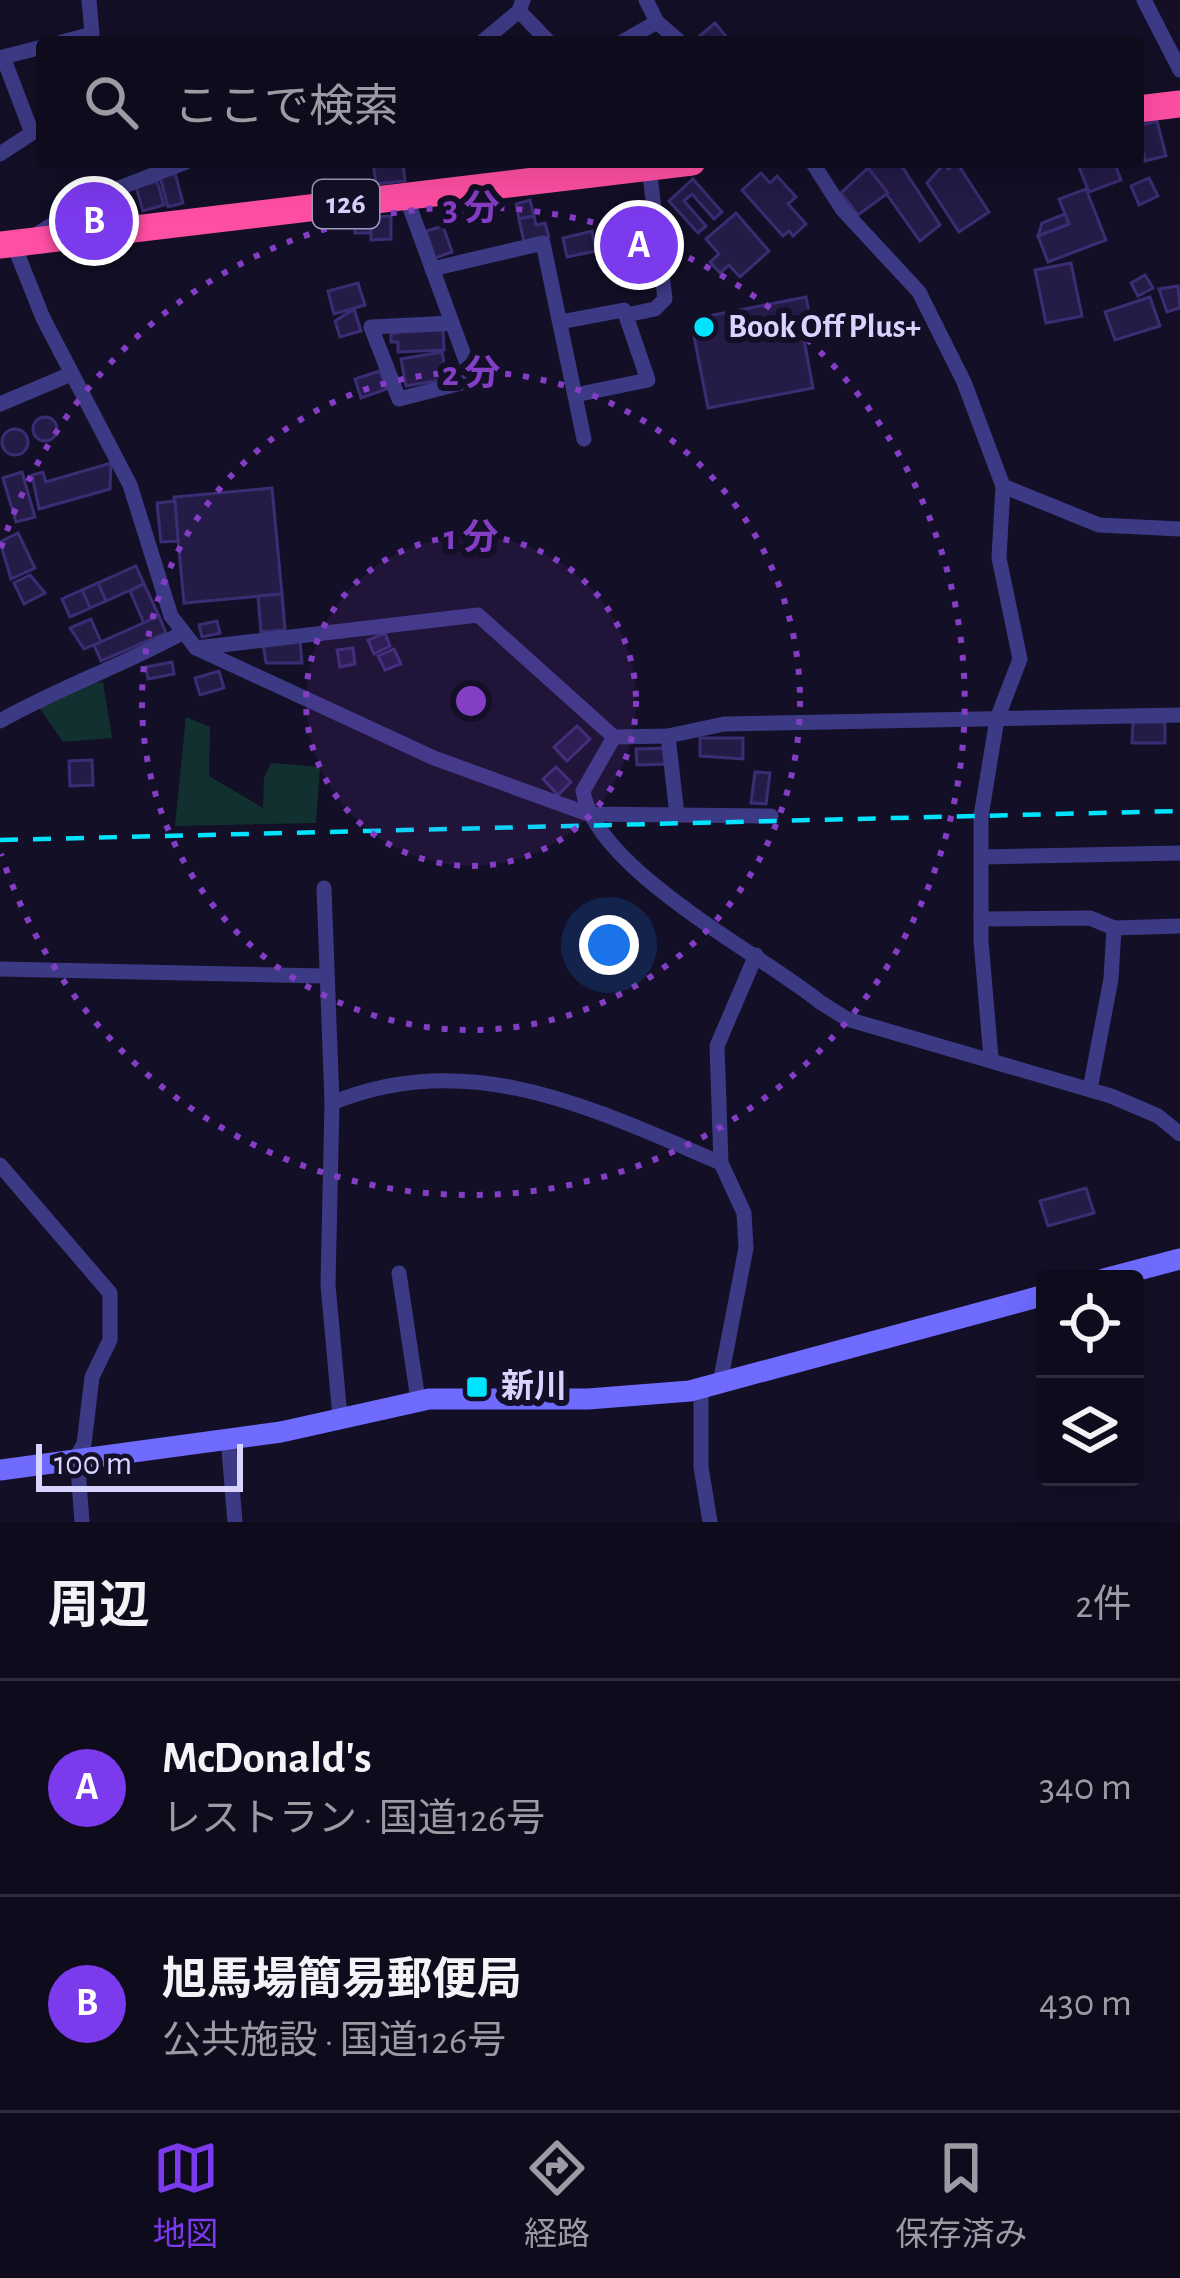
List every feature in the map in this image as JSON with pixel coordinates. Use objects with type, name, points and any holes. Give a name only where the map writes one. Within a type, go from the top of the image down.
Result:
[{"type":"highway","points":[[1144,108],[1180,104]]},
{"type":"highway","name":"126","points":[[9,242],[641,168]]},
{"type":"street","points":[[84,36],[92,34],[88,0]]},
{"type":"street","points":[[646,0],[657,22],[673,36]]},
{"type":"street","points":[[1144,0],[1180,70]]},
{"type":"street","points":[[488,36],[521,6],[544,36]]},
{"type":"street","points":[[632,36],[657,22]]},
{"type":"street","points":[[0,154],[32,133],[2,57],[36,48]]},
{"type":"street","points":[[171,168],[96,197],[9,242],[130,485],[154,570],[182,632],[196,648],[434,758],[588,814],[771,816]]},
{"type":"street","points":[[626,316],[656,309],[664,299],[649,168]]},
{"type":"street","points":[[816,168],[842,209],[919,292],[964,382],[1003,485],[998,558],[1020,658],[997,719],[981,816],[981,919],[992,1058]]},
{"type":"street","points":[[406,197],[473,380],[399,399],[371,327],[452,323]]},
{"type":"street","points":[[433,269],[543,243],[584,440]]},
{"type":"street","points":[[560,322],[624,310],[648,380],[575,395]]},
{"type":"street","points":[[0,404],[71,374]]},
{"type":"street","points":[[1003,485],[1099,526],[1180,529]]},
{"type":"street","points":[[196,648],[478,615],[614,737],[668,736],[724,724],[1180,715]]},
{"type":"street","points":[[0,721],[66,683],[97,677],[182,632]]},
{"type":"street","points":[[668,736],[677,815]]},
{"type":"street","points":[[614,737],[583,791],[588,814],[603,837],[660,886],[847,1019],[1090,1089],[1158,1116],[1180,1134]]},
{"type":"street","points":[[982,857],[1180,853]]},
{"type":"street","points":[[324,888],[323,976],[332,1103],[328,1285],[340,1417]]},
{"type":"street","points":[[981,919],[1090,918],[1114,928],[1180,926]]},
{"type":"street","points":[[1090,1089],[1111,979],[1114,928]]},
{"type":"street","points":[[710,1522],[701,1467],[711,1386],[746,1248],[744,1213],[721,1163],[718,1046],[756,955]]},
{"type":"street","points":[[0,969],[323,976]]},
{"type":"street","points":[[332,1103],[394,1082],[433,1077],[482,1080],[572,1099],[721,1163]]},
{"type":"street","points":[[0,1165],[110,1293],[110,1340],[92,1377],[84,1444],[77,1456],[82,1522]]},
{"type":"street","points":[[1138,1270],[1180,1259]]},
{"type":"street","points":[[399,1273],[418,1400]]},
{"type":"street","points":[[0,1470],[228,1438],[418,1400],[588,1399],[711,1386],[1036,1296]]},
{"type":"street","points":[[228,1438],[235,1522]]},
{"type":"green space","points":[[103,682],[112,738],[63,742],[38,706],[66,688]]},
{"type":"green space","points":[[186,717],[210,727],[209,776],[263,808],[264,778],[271,763],[320,767],[316,823],[175,826]]},
{"type":"building","points":[[715,23],[726,36],[700,36]]},
{"type":"building","points":[[1157,121],[1166,156],[1145,161],[1144,124]]},
{"type":"building","points":[[374,168],[404,168],[405,181],[376,184]]},
{"type":"building","points":[[868,168],[903,168],[940,225],[920,241]]},
{"type":"building","points":[[868,168],[888,193],[858,215],[841,193]]},
{"type":"building","points":[[940,168],[960,168],[989,212],[959,232],[927,183]]},
{"type":"building","points":[[1079,168],[1116,168],[1121,180],[1089,192]]},
{"type":"building","points":[[175,173],[183,203],[168,207],[160,177]]},
{"type":"building","points":[[761,173],[770,183],[777,176],[796,197],[788,204],[806,224],[793,236],[789,231],[783,236],[742,190]]},
{"type":"building","points":[[1149,178],[1158,196],[1139,205],[1131,186]]},
{"type":"building","points":[[693,179],[722,212],[714,219],[692,194],[684,201],[706,226],[698,233],[669,201]]},
{"type":"building","points":[[157,181],[164,205],[143,211],[136,187]]},
{"type":"building","points":[[1086,189],[1106,240],[1048,262],[1038,236],[1069,224],[1059,199]]},
{"type":"building","points":[[482,200],[485,217],[456,221],[454,204]]},
{"type":"building","points":[[530,200],[534,216],[519,219],[516,204]]},
{"type":"building","points":[[370,210],[371,233],[355,233],[355,211]]},
{"type":"building","points":[[736,213],[769,251],[740,277],[729,265],[720,273],[710,262],[719,254],[706,239]]},
{"type":"building","points":[[1065,214],[1069,224],[1038,236],[1042,223]]},
{"type":"building","points":[[391,216],[391,239],[371,240],[371,217]]},
{"type":"building","points":[[534,216],[536,225],[545,223],[549,237],[524,242],[519,219]]},
{"type":"building","points":[[443,226],[452,252],[435,258],[426,231]]},
{"type":"building","points":[[641,228],[645,261],[627,263],[621,229]]},
{"type":"building","points":[[592,231],[596,251],[567,257],[563,238]]},
{"type":"building","points":[[1071,263],[1082,316],[1046,323],[1035,270]]},
{"type":"building","points":[[1145,275],[1153,288],[1138,296],[1131,283]]},
{"type":"building","points":[[358,283],[365,305],[334,314],[328,291]]},
{"type":"building","points":[[1178,286],[1180,308],[1167,312],[1159,289]]},
{"type":"building","points":[[806,297],[812,327],[802,329],[813,388],[708,408],[693,331],[703,317]]},
{"type":"building","points":[[1150,297],[1160,326],[1115,340],[1105,312]]},
{"type":"building","points":[[354,309],[361,331],[340,337],[335,321]]},
{"type":"building","points":[[443,330],[444,350],[398,352],[398,342],[391,342],[391,334]]},
{"type":"building","points":[[442,352],[447,379],[406,386],[401,359]]},
{"type":"building","points":[[380,371],[386,389],[361,398],[355,379]]},
{"type":"building","points":[[45,417],[54,420],[54,438],[45,441],[36,438],[33,429],[36,420]]},
{"type":"building","points":[[15,429],[28,442],[15,455],[2,442]]},
{"type":"building","points":[[111,463],[110,489],[39,509],[32,475],[43,472],[46,482]]},
{"type":"building","points":[[22,472],[35,517],[16,522],[3,478]]},
{"type":"building","points":[[272,488],[282,594],[184,603],[174,497]]},
{"type":"building","points":[[175,501],[178,541],[161,542],[157,503]]},
{"type":"building","points":[[18,533],[35,568],[11,579],[0,542]]},
{"type":"building","points":[[136,566],[144,584],[106,601],[98,583]]},
{"type":"building","points":[[30,575],[45,593],[24,604],[14,583]]},
{"type":"building","points":[[98,583],[106,601],[90,608],[82,590]]},
{"type":"building","points":[[144,584],[159,616],[144,623],[130,591]]},
{"type":"building","points":[[82,590],[90,608],[70,617],[62,599]]},
{"type":"building","points":[[282,594],[285,630],[261,632],[258,596]]},
{"type":"building","points":[[159,616],[166,633],[101,661],[94,645]]},
{"type":"building","points":[[91,619],[101,642],[84,649],[70,628]]},
{"type":"building","points":[[217,621],[220,633],[202,637],[199,625]]},
{"type":"building","points":[[385,633],[390,646],[374,654],[368,640]]},
{"type":"building","points":[[300,641],[302,663],[266,663],[263,643]]},
{"type":"building","points":[[353,648],[355,664],[340,667],[337,650]]},
{"type":"building","points":[[394,649],[401,664],[385,670],[378,656]]},
{"type":"building","points":[[172,662],[174,674],[148,679],[146,667]]},
{"type":"building","points":[[219,671],[224,688],[200,695],[195,678]]},
{"type":"building","points":[[1133,722],[1165,722],[1165,743],[1132,743]]},
{"type":"building","points":[[577,726],[590,739],[567,761],[554,747]]},
{"type":"building","points":[[700,738],[743,738],[743,759],[700,756]]},
{"type":"building","points":[[667,748],[667,764],[637,765],[636,749]]},
{"type":"building","points":[[92,760],[93,785],[70,786],[69,761]]},
{"type":"building","points":[[556,767],[571,782],[558,795],[543,779]]},
{"type":"building","points":[[755,772],[770,773],[766,804],[751,803]]},
{"type":"building","points":[[1086,1188],[1094,1213],[1048,1226],[1040,1201]]},
{"type":"railway","points":[[0,840],[1180,811]]},
{"type":"place","name":"旭馬場簡易郵便局","points":[[94,221]]},
{"type":"place","name":"McDonald's","points":[[639,245]]},
{"type":"place","name":"Book Off Plus+","points":[[704,327]]},
{"type":"place","name":"新川","points":[[477,1387]]}]
